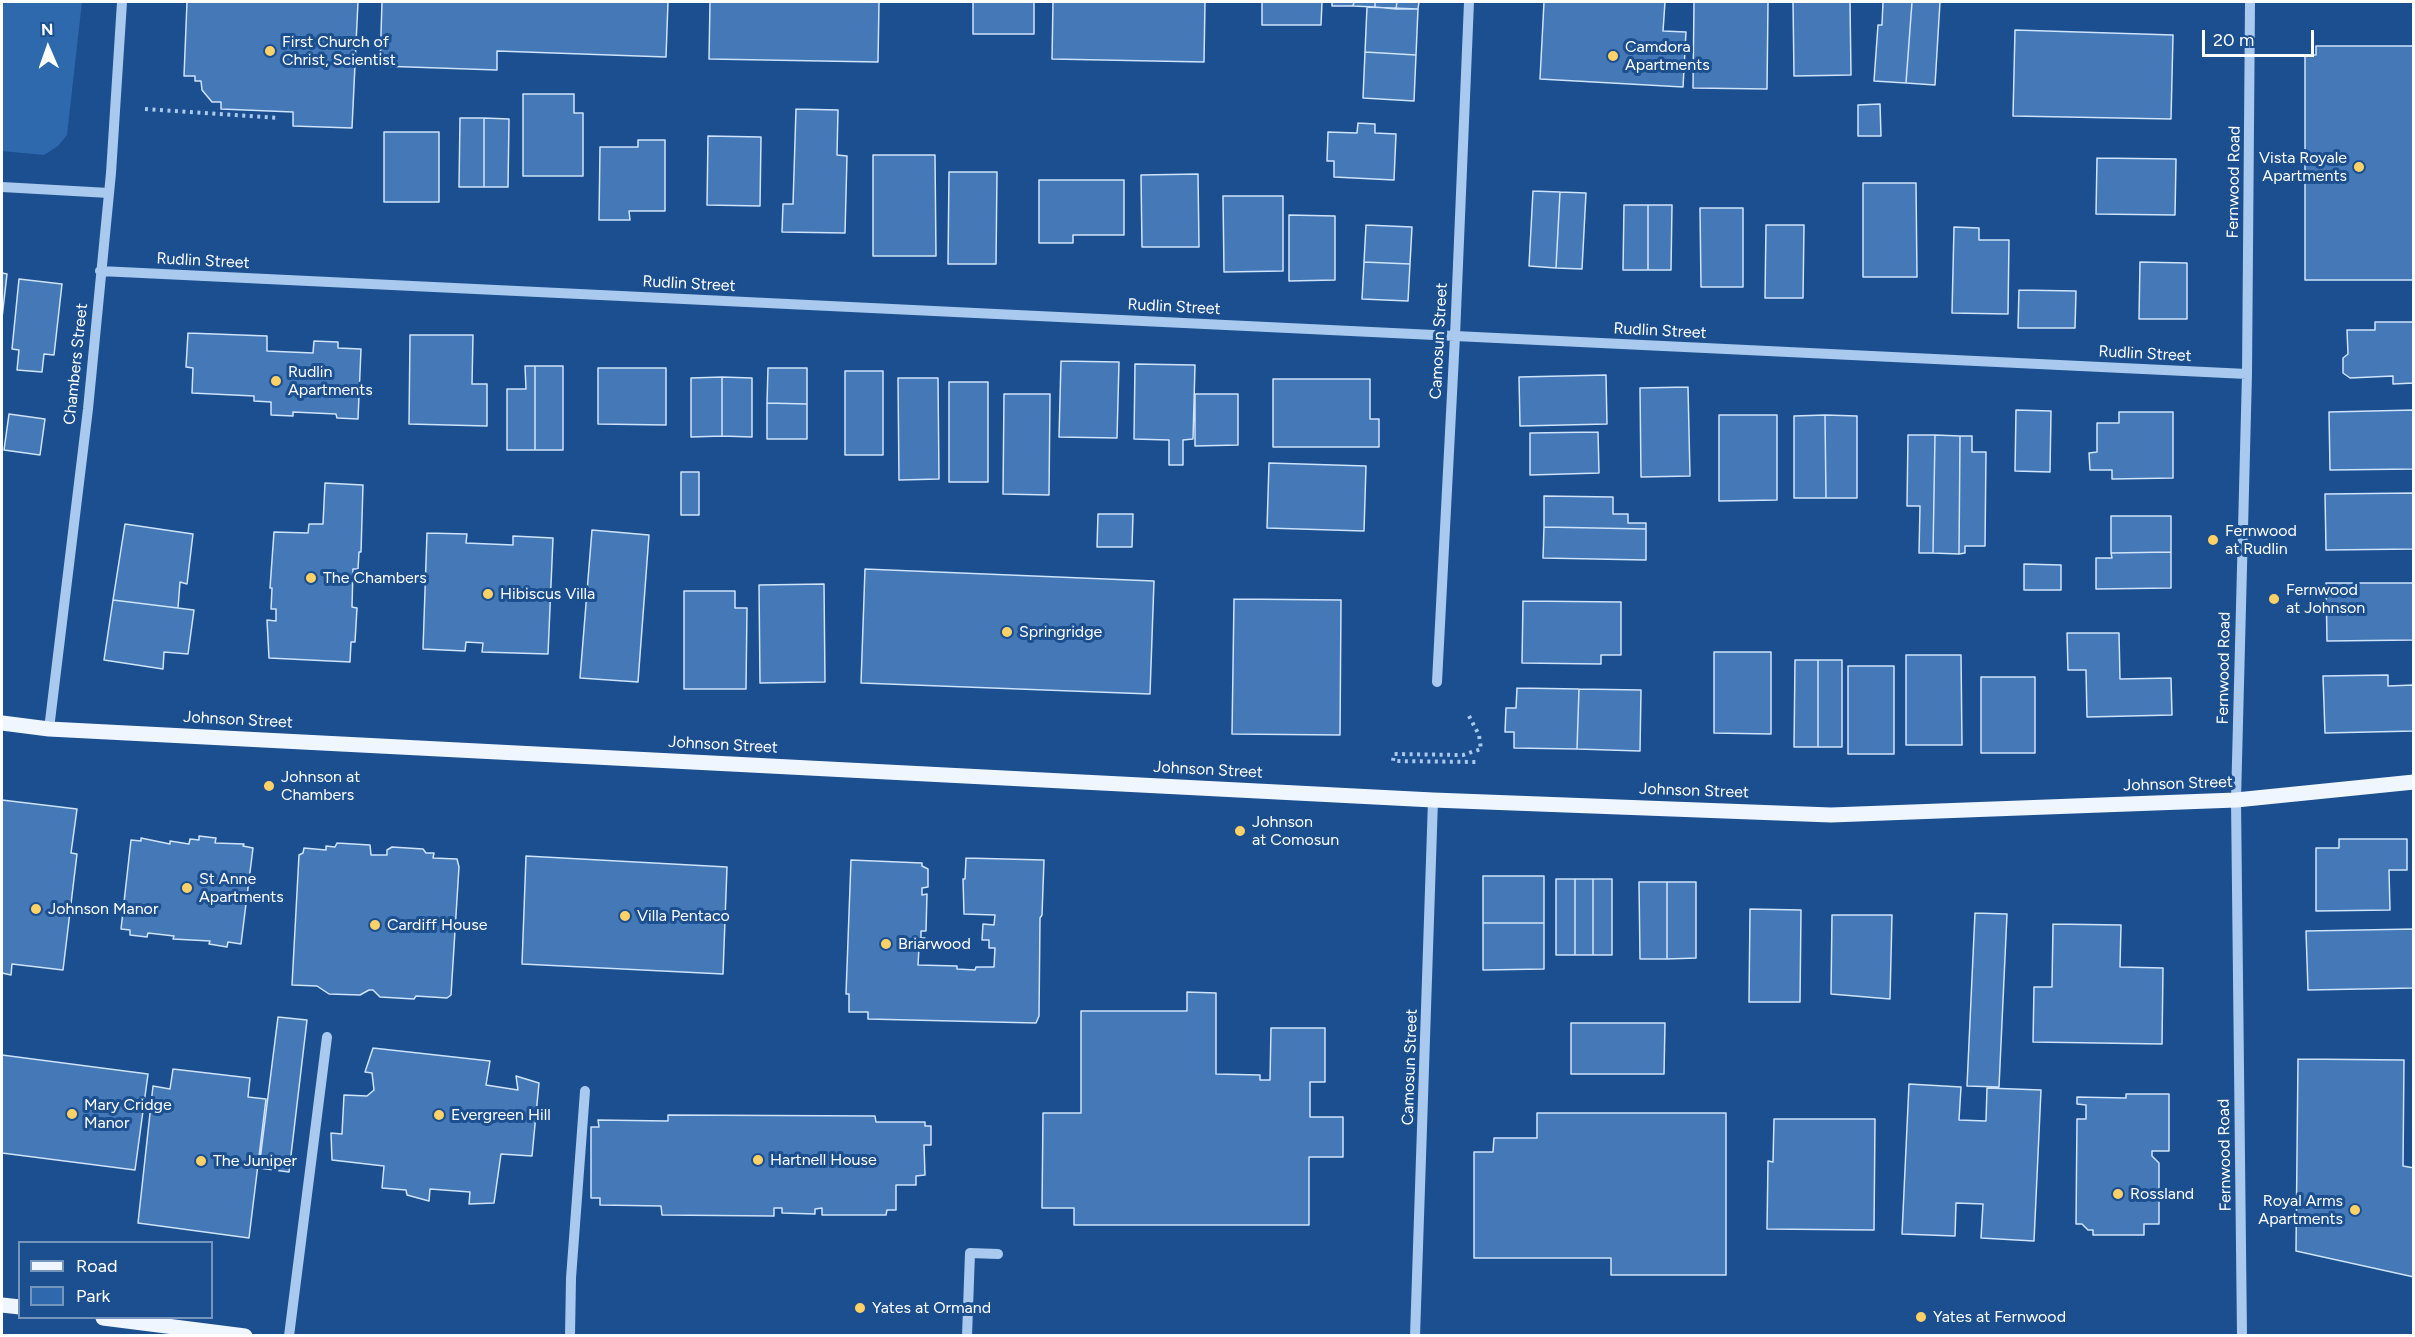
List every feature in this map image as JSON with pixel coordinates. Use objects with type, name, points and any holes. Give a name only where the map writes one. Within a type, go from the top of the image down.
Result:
[{"type":"main road","name":"Johnson Street","points":[[2,723],[49,729],[1433,800],[1831,814],[2236,800],[2414,782]]},
{"type":"main road","points":[[2,1305],[18,1307]]},
{"type":"main road","points":[[119,1319],[245,1335]]},
{"type":"street","name":"Chambers Street","points":[[49,729],[88,409],[109,193],[122,2]]},
{"type":"street","name":"Camosun Street","points":[[1437,682],[1469,2]]},
{"type":"street","name":"Fernwood Road","points":[[2242,1335],[2236,800],[2247,374],[2250,2]]},
{"type":"street","points":[[2,187],[109,193]]},
{"type":"street","name":"Rudlin Street","points":[[100,271],[2247,374]]},
{"type":"street","name":"Camosun Street","points":[[1415,1335],[1433,800]]},
{"type":"street","points":[[289,1335],[327,1037]]},
{"type":"street","points":[[570,1335],[571,1278],[585,1091]]},
{"type":"street","points":[[967,1335],[970,1253],[998,1254]]},
{"type":"path","points":[[145,109],[278,118]]},
{"type":"path","points":[[1469,716],[1479,735],[1481,749],[1463,755],[1394,754],[1393,761],[1476,762]]},
{"type":"green space","points":[[2,2],[82,2],[67,135],[58,146],[44,155],[2,151]]},
{"type":"building","name":"First Church of Christ, Scientist","points":[[187,2],[358,2],[352,128],[293,126],[293,112],[221,109],[221,102],[212,102],[202,90],[201,81],[195,81],[195,76],[184,76]]},
{"type":"building","points":[[382,2],[668,2],[666,57],[497,51],[497,70],[380,66]]},
{"type":"building","points":[[710,2],[879,2],[878,62],[709,59]]},
{"type":"building","points":[[973,2],[1034,2],[1034,34],[973,34]]},
{"type":"building","points":[[1053,2],[1205,2],[1204,62],[1052,59]]},
{"type":"building","points":[[1262,2],[1322,2],[1321,25],[1262,25]]},
{"type":"building","points":[[1332,2],[1354,2],[1353,6],[1332,6]]},
{"type":"building","points":[[1354,2],[1375,2],[1375,7],[1353,6]]},
{"type":"building","points":[[1375,2],[1397,2],[1396,9],[1375,7]]},
{"type":"building","points":[[1397,2],[1419,2],[1418,9],[1396,9]]},
{"type":"building","name":"Camdora Apartments","points":[[1544,2],[1665,2],[1663,31],[1686,32],[1683,87],[1540,79]]},
{"type":"building","points":[[1694,2],[1768,2],[1767,89],[1693,88]]},
{"type":"building","points":[[1793,2],[1850,2],[1851,75],[1794,76]]},
{"type":"building","points":[[1883,2],[1912,2],[1906,83],[1874,81],[1878,25],[1882,25]]},
{"type":"building","points":[[1912,2],[1940,2],[1935,85],[1906,83]]},
{"type":"building","points":[[1367,7],[1418,9],[1416,55],[1365,52]]},
{"type":"building","points":[[2015,30],[2173,35],[2171,119],[2013,116]]},
{"type":"building","name":"Vista Royale Apartments","points":[[2316,46],[2414,46],[2414,280],[2305,280],[2305,55],[2316,55]]},
{"type":"building","points":[[1365,52],[1416,55],[1414,101],[1363,98]]},
{"type":"building","points":[[523,94],[574,94],[574,113],[583,113],[583,176],[523,176]]},
{"type":"building","points":[[1880,104],[1881,136],[1858,136],[1858,105]]},
{"type":"building","points":[[796,109],[838,110],[837,155],[847,156],[845,233],[782,232],[783,204],[793,204]]},
{"type":"building","points":[[460,118],[484,118],[484,187],[459,187]]},
{"type":"building","points":[[484,118],[509,119],[508,187],[484,187]]},
{"type":"building","points":[[1358,123],[1375,124],[1375,133],[1396,134],[1394,180],[1334,177],[1334,161],[1327,161],[1328,132],[1357,133]]},
{"type":"building","points":[[384,132],[439,132],[439,202],[384,202]]},
{"type":"building","points":[[708,136],[761,137],[760,206],[707,205]]},
{"type":"building","points":[[638,140],[665,140],[665,211],[629,211],[630,220],[599,220],[600,147],[638,147]]},
{"type":"building","points":[[873,155],[935,155],[936,256],[873,256]]},
{"type":"building","points":[[2097,158],[2176,159],[2175,215],[2096,214]]},
{"type":"building","points":[[949,172],[997,172],[996,264],[948,264]]},
{"type":"building","points":[[1198,174],[1199,247],[1142,247],[1141,175]]},
{"type":"building","points":[[1039,180],[1124,180],[1124,235],[1073,235],[1073,243],[1039,243]]},
{"type":"building","points":[[1863,183],[1916,183],[1917,277],[1863,277]]},
{"type":"building","points":[[1533,191],[1560,192],[1556,268],[1529,266]]},
{"type":"building","points":[[1560,192],[1586,193],[1582,269],[1556,268]]},
{"type":"building","points":[[1223,196],[1283,196],[1283,271],[1224,272]]},
{"type":"building","points":[[1624,205],[1648,205],[1648,270],[1623,270]]},
{"type":"building","points":[[1648,205],[1672,205],[1671,270],[1648,270]]},
{"type":"building","points":[[1700,208],[1743,208],[1743,287],[1701,287]]},
{"type":"building","points":[[1289,215],[1335,216],[1335,280],[1289,281]]},
{"type":"building","points":[[1366,225],[1412,227],[1410,264],[1364,262]]},
{"type":"building","points":[[1766,225],[1804,225],[1803,298],[1765,298]]},
{"type":"building","points":[[1954,227],[1979,228],[1979,240],[2009,240],[2008,314],[1952,313]]},
{"type":"building","points":[[1364,262],[1410,264],[1408,301],[1362,299]]},
{"type":"building","points":[[2140,262],[2187,263],[2187,319],[2139,319]]},
{"type":"building","points":[[2,273],[7,274],[2,318]]},
{"type":"building","points":[[19,279],[62,284],[54,355],[44,354],[42,372],[17,370],[19,350],[12,349]]},
{"type":"building","points":[[2019,290],[2076,291],[2075,328],[2018,328]]},
{"type":"building","points":[[2375,322],[2414,322],[2414,383],[2393,384],[2393,376],[2350,378],[2343,373],[2343,358],[2348,354],[2347,330],[2375,330]]},
{"type":"building","name":"Rudlin Apartments","points":[[188,333],[267,336],[267,351],[313,353],[314,341],[338,342],[338,348],[361,349],[358,419],[337,418],[336,414],[293,412],[293,416],[271,415],[271,402],[254,401],[254,396],[192,393],[193,368],[186,367]]},
{"type":"building","points":[[410,335],[473,335],[472,384],[487,384],[487,426],[409,424]]},
{"type":"building","points":[[1061,361],[1119,362],[1117,438],[1059,437]]},
{"type":"building","points":[[1135,364],[1195,365],[1193,439],[1183,440],[1183,465],[1169,465],[1169,440],[1134,439]]},
{"type":"building","points":[[525,366],[535,366],[535,450],[507,450],[507,389],[526,389]]},
{"type":"building","points":[[535,366],[563,366],[563,450],[535,450]]},
{"type":"building","points":[[598,368],[666,368],[666,425],[598,424]]},
{"type":"building","points":[[768,368],[807,368],[807,404],[767,403]]},
{"type":"building","points":[[845,371],[883,371],[883,455],[845,455]]},
{"type":"building","points":[[1606,375],[1607,424],[1520,426],[1519,377]]},
{"type":"building","points":[[722,377],[722,436],[691,437],[691,378]]},
{"type":"building","points":[[722,377],[752,378],[752,437],[722,436]]},
{"type":"building","points":[[898,378],[938,378],[939,479],[899,480]]},
{"type":"building","points":[[1273,379],[1370,379],[1370,419],[1379,419],[1379,447],[1273,447]]},
{"type":"building","points":[[949,382],[988,382],[988,482],[949,482]]},
{"type":"building","points":[[1688,387],[1690,476],[1641,477],[1640,388]]},
{"type":"building","points":[[1004,394],[1050,394],[1049,495],[1003,494]]},
{"type":"building","points":[[1195,394],[1238,394],[1238,445],[1195,446]]},
{"type":"building","points":[[767,403],[807,404],[807,439],[767,439]]},
{"type":"building","points":[[2016,410],[2051,411],[2050,472],[2015,471]]},
{"type":"building","points":[[2414,410],[2414,469],[2330,470],[2329,412]]},
{"type":"building","points":[[2119,412],[2173,412],[2173,478],[2112,479],[2112,470],[2090,470],[2089,453],[2097,452],[2097,423],[2119,423]]},
{"type":"building","points":[[9,414],[45,419],[40,455],[4,450]]},
{"type":"building","points":[[1719,415],[1777,415],[1777,500],[1719,501]]},
{"type":"building","points":[[1825,415],[1857,416],[1857,498],[1826,498]]},
{"type":"building","points":[[1825,415],[1826,498],[1794,498],[1794,416]]},
{"type":"building","points":[[1598,432],[1599,473],[1530,475],[1530,433]]},
{"type":"building","points":[[1908,435],[1935,435],[1933,553],[1919,553],[1920,506],[1907,506]]},
{"type":"building","points":[[1935,435],[1960,436],[1959,554],[1933,553]]},
{"type":"building","points":[[1960,436],[1972,436],[1972,452],[1986,452],[1985,546],[1965,546],[1965,553],[1959,554]]},
{"type":"building","points":[[1269,463],[1366,466],[1364,531],[1267,528]]},
{"type":"building","points":[[681,472],[699,472],[699,515],[681,515]]},
{"type":"building","name":"The Chambers","points":[[325,483],[363,485],[361,552],[359,552],[358,569],[353,569],[352,607],[357,608],[355,642],[351,642],[350,662],[269,658],[267,620],[276,621],[276,609],[271,609],[272,588],[270,588],[274,532],[308,533],[309,524],[323,524]]},
{"type":"building","points":[[2414,493],[2414,549],[2326,550],[2325,494]]},
{"type":"building","points":[[1544,496],[1613,497],[1613,514],[1628,514],[1628,523],[1646,523],[1646,529],[1544,527]]},
{"type":"building","points":[[1098,514],[1133,514],[1132,547],[1097,547]]},
{"type":"building","points":[[2111,516],[2171,516],[2171,552],[2111,553]]},
{"type":"building","points":[[125,524],[193,534],[187,584],[180,582],[178,608],[113,600]]},
{"type":"building","points":[[1544,527],[1646,529],[1646,560],[1543,558]]},
{"type":"building","points":[[592,530],[649,535],[638,682],[580,678]]},
{"type":"building","name":"Hibiscus Villa","points":[[427,533],[467,534],[466,543],[513,545],[513,536],[553,538],[548,654],[482,652],[483,643],[466,642],[465,651],[423,649]]},
{"type":"building","points":[[2171,552],[2171,588],[2096,589],[2096,558],[2112,558],[2111,553]]},
{"type":"building","points":[[2024,564],[2061,565],[2061,590],[2024,590]]},
{"type":"building","name":"Springridge","points":[[865,569],[1154,581],[1150,694],[861,683]]},
{"type":"building","points":[[2326,583],[2414,583],[2414,640],[2327,641]]},
{"type":"building","points":[[824,584],[825,682],[760,683],[759,585]]},
{"type":"building","points":[[684,591],[735,591],[735,608],[747,608],[746,689],[684,689]]},
{"type":"building","points":[[1234,599],[1341,600],[1340,735],[1232,734]]},
{"type":"building","points":[[113,600],[194,610],[188,654],[164,652],[163,669],[104,660]]},
{"type":"building","points":[[1523,601],[1621,602],[1621,655],[1601,655],[1601,664],[1522,663]]},
{"type":"building","points":[[2067,633],[2119,633],[2120,679],[2171,678],[2172,715],[2087,717],[2086,670],[2068,670]]},
{"type":"building","points":[[1714,652],[1771,652],[1771,734],[1714,733]]},
{"type":"building","points":[[1906,655],[1961,655],[1962,745],[1906,745]]},
{"type":"building","points":[[1795,660],[1818,660],[1818,747],[1794,747]]},
{"type":"building","points":[[1818,660],[1842,660],[1842,747],[1818,747]]},
{"type":"building","points":[[1848,666],[1894,666],[1894,754],[1848,754]]},
{"type":"building","points":[[2388,675],[2388,686],[2414,685],[2414,731],[2325,733],[2323,676]]},
{"type":"building","points":[[1981,677],[2035,677],[2035,753],[1981,753]]},
{"type":"building","points":[[1517,688],[1579,689],[1577,749],[1514,748],[1514,732],[1505,732],[1506,708],[1516,708]]},
{"type":"building","points":[[1579,689],[1641,690],[1640,751],[1577,749]]},
{"type":"building","name":"Johnson Manor","points":[[2,800],[77,809],[71,853],[77,854],[63,970],[12,964],[11,975],[2,973]]},
{"type":"building","name":"St Anne Apartments","points":[[199,836],[216,838],[215,843],[244,844],[243,846],[253,848],[241,944],[228,942],[227,947],[209,944],[210,941],[173,939],[174,936],[148,933],[147,937],[130,935],[130,930],[121,929],[131,840],[141,841],[141,838],[170,844],[170,841],[189,844],[190,839],[199,840]]},
{"type":"building","points":[[2339,839],[2407,839],[2407,870],[2389,870],[2390,910],[2316,911],[2316,848],[2339,848]]},
{"type":"building","name":"Cardiff House","points":[[337,843],[370,845],[371,855],[387,855],[387,850],[392,847],[423,849],[426,853],[434,853],[433,858],[457,859],[459,867],[451,995],[447,998],[380,997],[373,990],[360,995],[329,994],[317,986],[292,985],[299,855],[303,853],[304,848],[326,850],[326,846],[335,847]]},
{"type":"building","name":"Villa Pentaco","points":[[526,856],[727,867],[723,974],[522,964]]},
{"type":"building","name":"Briarwood","points":[[966,858],[1044,860],[1040,918],[1039,1016],[1036,1023],[868,1019],[868,1012],[849,1012],[849,994],[846,994],[851,860],[922,863],[922,866],[928,869],[928,887],[922,888],[922,895],[927,894],[926,931],[921,931],[921,938],[925,938],[924,948],[919,948],[918,965],[957,966],[957,969],[975,970],[976,967],[994,967],[995,948],[989,948],[989,940],[982,940],[983,924],[994,925],[995,915],[964,914],[963,879],[965,879]]},
{"type":"building","points":[[1483,876],[1544,876],[1544,923],[1483,923]]},
{"type":"building","points":[[1556,879],[1575,879],[1575,955],[1556,955]]},
{"type":"building","points":[[1575,879],[1593,879],[1593,955],[1575,955]]},
{"type":"building","points":[[1593,879],[1612,879],[1612,955],[1593,955]]},
{"type":"building","points":[[1639,882],[1667,882],[1667,959],[1640,959]]},
{"type":"building","points":[[1667,882],[1696,882],[1696,958],[1667,959]]},
{"type":"building","points":[[1750,909],[1801,910],[1800,1002],[1749,1002]]},
{"type":"building","points":[[1975,913],[2007,914],[1999,1087],[1967,1086]]},
{"type":"building","points":[[1832,915],[1892,915],[1890,999],[1831,994]]},
{"type":"building","points":[[1483,923],[1544,923],[1544,969],[1483,970]]},
{"type":"building","points":[[2053,924],[2121,925],[2120,967],[2163,968],[2162,1044],[2033,1042],[2034,987],[2052,987]]},
{"type":"building","points":[[2414,929],[2414,988],[2308,990],[2306,931]]},
{"type":"building","points":[[1187,992],[1216,993],[1216,1074],[1260,1075],[1260,1080],[1270,1080],[1271,1028],[1325,1028],[1325,1082],[1310,1082],[1310,1117],[1343,1117],[1343,1157],[1309,1157],[1309,1225],[1074,1225],[1074,1208],[1042,1208],[1043,1113],[1081,1113],[1081,1011],[1187,1011]]},
{"type":"building","points":[[278,1017],[307,1020],[289,1172],[259,1168]]},
{"type":"building","points":[[1571,1023],[1665,1023],[1664,1074],[1571,1074]]},
{"type":"building","name":"Evergreen Hill","points":[[373,1048],[490,1061],[486,1085],[518,1090],[516,1076],[539,1083],[532,1156],[501,1154],[494,1203],[469,1204],[470,1192],[430,1189],[429,1201],[407,1195],[406,1190],[382,1188],[384,1166],[332,1160],[331,1133],[342,1134],[344,1095],[367,1096],[374,1090],[372,1073],[365,1072]]},
{"type":"building","name":"Mary Cridge Manor","points":[[2,1055],[148,1074],[135,1170],[2,1153]]},
{"type":"building","name":"Royal Arms Apartments","points":[[2298,1059],[2404,1060],[2403,1166],[2414,1168],[2414,1277],[2296,1251]]},
{"type":"building","name":"The Juniper","points":[[173,1069],[250,1078],[248,1097],[266,1099],[249,1238],[138,1223],[153,1086],[170,1089]]},
{"type":"building","points":[[1909,1084],[1961,1087],[1959,1120],[1986,1121],[1987,1088],[2041,1090],[2034,1241],[1981,1238],[1983,1204],[1956,1203],[1955,1236],[1902,1234]]},
{"type":"building","name":"Rossland","points":[[2126,1094],[2169,1094],[2169,1151],[2152,1151],[2152,1156],[2159,1163],[2159,1224],[2144,1224],[2144,1235],[2093,1235],[2093,1230],[2088,1230],[2082,1224],[2076,1224],[2077,1119],[2086,1119],[2086,1105],[2077,1104],[2077,1097],[2126,1098]]},
{"type":"building","points":[[1537,1113],[1726,1113],[1726,1275],[1611,1275],[1611,1258],[1474,1258],[1474,1152],[1493,1152],[1494,1138],[1537,1138]]},
{"type":"building","name":"Hartnell House","points":[[668,1115],[875,1116],[876,1122],[925,1122],[925,1126],[931,1126],[931,1145],[924,1145],[925,1175],[916,1176],[916,1185],[896,1185],[896,1210],[887,1210],[886,1215],[822,1215],[822,1208],[815,1209],[815,1214],[782,1213],[782,1208],[774,1208],[774,1216],[662,1215],[661,1206],[600,1205],[600,1198],[591,1198],[591,1127],[599,1127],[598,1120],[668,1121]]},
{"type":"building","points":[[1774,1119],[1875,1119],[1874,1230],[1767,1229],[1768,1161],[1773,1162]]},
{"type":"place","name":"First Church of Christ, Scientist","points":[[270,51]]},
{"type":"place","name":"Camdora Apartments","points":[[1613,56]]},
{"type":"place","name":"Vista Royale Apartments","points":[[2359,167]]},
{"type":"place","name":"Rudlin Apartments","points":[[276,381]]},
{"type":"place","name":"Fernwood at Rudlin","points":[[2213,540]]},
{"type":"place","name":"The Chambers","points":[[311,578]]},
{"type":"place","name":"Hibiscus Villa","points":[[488,594]]},
{"type":"place","name":"Fernwood at Johnson","points":[[2274,599]]},
{"type":"place","name":"Springridge","points":[[1007,632]]},
{"type":"place","name":"Johnson at Chambers","points":[[269,786]]},
{"type":"place","name":"Johnson at Comosun","points":[[1240,831]]},
{"type":"place","name":"St Anne Apartments","points":[[187,888]]},
{"type":"place","name":"Johnson Manor","points":[[36,909]]},
{"type":"place","name":"Villa Pentaco","points":[[625,916]]},
{"type":"place","name":"Cardiff House","points":[[375,925]]},
{"type":"place","name":"Briarwood","points":[[886,944]]},
{"type":"place","name":"Mary Cridge Manor","points":[[72,1114]]},
{"type":"place","name":"Evergreen Hill","points":[[439,1115]]},
{"type":"place","name":"Hartnell House","points":[[758,1160]]},
{"type":"place","name":"The Juniper","points":[[201,1161]]},
{"type":"place","name":"Rossland","points":[[2118,1194]]},
{"type":"place","name":"Royal Arms Apartments","points":[[2355,1210]]},
{"type":"place","name":"Yates at Ormand","points":[[860,1308]]},
{"type":"place","name":"Yates at Fernwood","points":[[1921,1317]]}]
